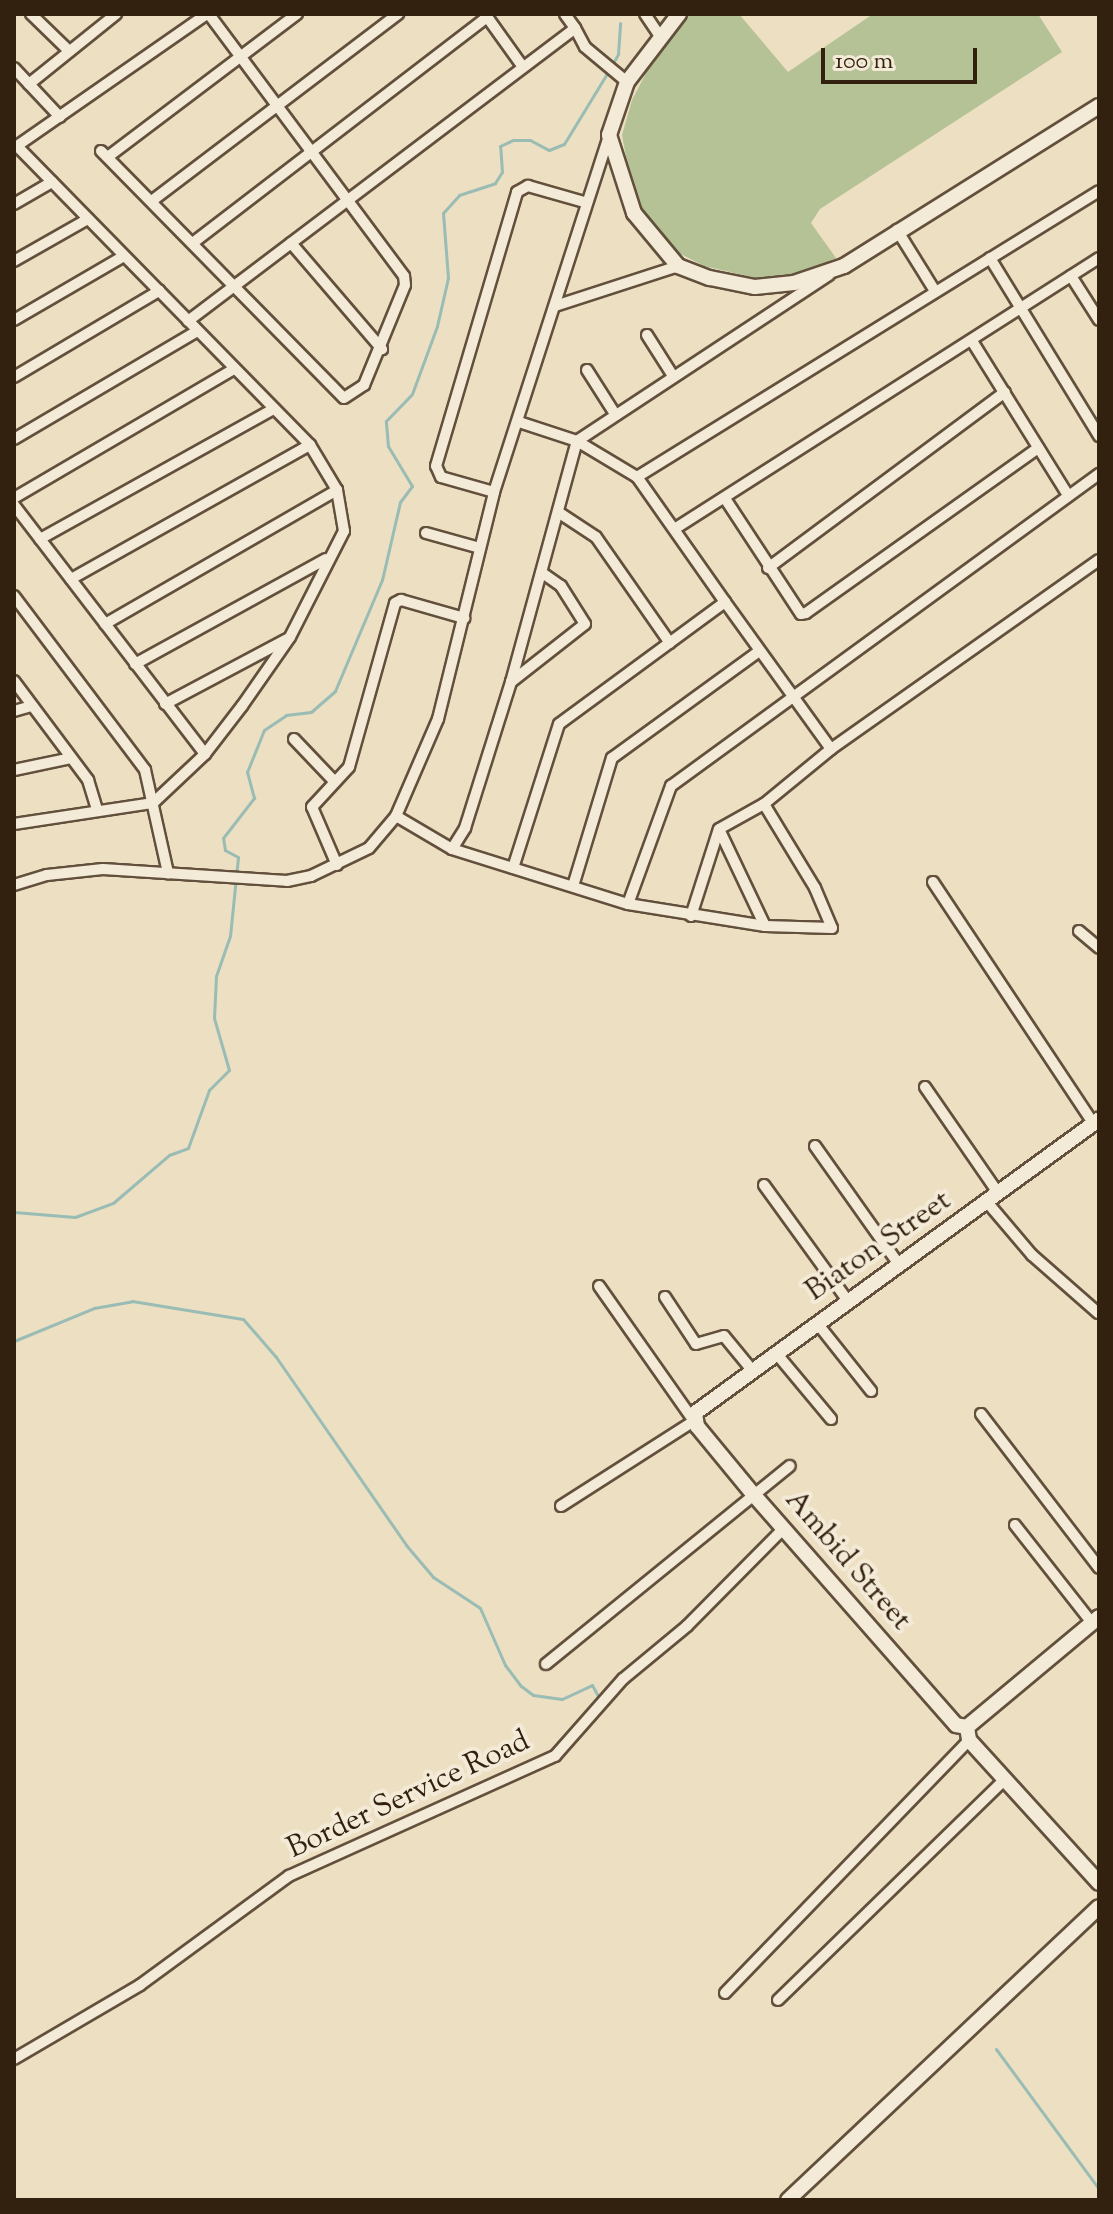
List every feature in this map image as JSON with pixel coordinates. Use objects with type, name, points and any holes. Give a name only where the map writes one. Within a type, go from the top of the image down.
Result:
[{"type":"street","points":[[31,14],[69,51]]},
{"type":"street","points":[[14,824],[153,803],[205,754],[290,637],[344,531],[337,490],[310,445],[15,147],[208,14],[240,57],[309,153],[404,276],[405,285],[382,349],[364,385],[344,398],[237,284],[105,154],[240,57],[297,14]]},
{"type":"street","points":[[153,200],[398,14]]},
{"type":"street","points":[[565,14],[585,47],[623,77]]},
{"type":"street","points":[[645,14],[659,35]]},
{"type":"street","points":[[14,885],[62,872],[168,873],[287,881],[337,865],[369,848],[396,816],[438,719],[494,492],[555,306],[584,202],[609,135],[623,77],[679,14]]},
{"type":"street","points":[[29,84],[109,16]]},
{"type":"street","points":[[194,242],[486,16],[523,67]]},
{"type":"street","points":[[188,321],[575,28]]},
{"type":"street","points":[[14,68],[60,117]]},
{"type":"street","points":[[452,849],[465,828],[511,682],[577,441],[897,230],[1099,106]]},
{"type":"street","points":[[609,135],[634,213],[678,266]]},
{"type":"street","points":[[14,204],[52,182]]},
{"type":"street","points":[[494,492],[441,477],[436,466],[517,192],[528,186],[584,202]]},
{"type":"street","points":[[637,477],[1099,191]]},
{"type":"street","points":[[14,261],[88,219]]},
{"type":"street","points":[[897,230],[935,291]]},
{"type":"street","points":[[291,243],[382,349]]},
{"type":"street","points":[[14,320],[124,256]]},
{"type":"street","points":[[990,258],[1099,436]]},
{"type":"street","points":[[676,528],[726,500],[1099,258]]},
{"type":"street","points":[[555,306],[678,266],[755,287],[794,283],[844,266]]},
{"type":"street","points":[[1071,276],[1099,320]]},
{"type":"street","points":[[14,377],[159,291]]},
{"type":"street","points":[[14,439],[197,331]]},
{"type":"street","points":[[647,335],[673,376]]},
{"type":"street","points":[[972,341],[1068,495]]},
{"type":"street","points":[[14,498],[234,369]]},
{"type":"street","points":[[587,370],[615,414]]},
{"type":"street","points":[[768,568],[1005,392]]},
{"type":"street","points":[[40,539],[274,409]]},
{"type":"street","points":[[519,422],[577,441],[637,477],[676,528],[758,652],[831,749]]},
{"type":"street","points":[[71,579],[310,445]]},
{"type":"street","points":[[726,500],[768,568],[806,613],[1038,448]]},
{"type":"street","points":[[628,904],[665,793],[1099,474]]},
{"type":"street","points":[[105,624],[337,490]]},
{"type":"street","points":[[14,505],[205,754]]},
{"type":"street","points":[[558,512],[596,537],[670,643]]},
{"type":"street","points":[[426,533],[480,548]]},
{"type":"street","points":[[135,664],[328,558]]},
{"type":"street","points":[[691,916],[719,829],[764,804],[831,749],[1099,560]]},
{"type":"street","points":[[511,682],[585,624],[561,586],[541,572]]},
{"type":"street","points":[[14,596],[145,770],[168,873]]},
{"type":"street","points":[[337,865],[312,807],[349,767],[395,603],[401,600],[464,618]]},
{"type":"street","points":[[513,868],[559,724],[725,602]]},
{"type":"street","points":[[165,704],[290,637]]},
{"type":"street","points":[[573,886],[612,758],[758,652]]},
{"type":"street","points":[[14,681],[88,780],[97,810]]},
{"type":"street","points":[[14,711],[32,706]]},
{"type":"street","points":[[294,739],[335,782]]},
{"type":"street","points":[[14,770],[71,758]]},
{"type":"street","points":[[396,816],[452,849],[628,904],[765,926],[832,928],[815,888],[764,804]]},
{"type":"street","points":[[719,829],[765,926]]},
{"type":"street","points":[[933,882],[1096,1121]]},
{"type":"street","points":[[1079,931],[1099,948]]},
{"type":"street","points":[[925,1087],[1032,1255],[1098,1313]]},
{"type":"street","name":"Biaton Street","points":[[694,1421],[699,1408],[900,1266],[1096,1121]]},
{"type":"street","points":[[815,1146],[900,1266]]},
{"type":"street","points":[[764,1185],[848,1301]]},
{"type":"street","points":[[561,1506],[694,1421],[599,1286]]},
{"type":"street","points":[[665,1297],[696,1344],[724,1336],[752,1370]]},
{"type":"street","points":[[817,1323],[871,1391]]},
{"type":"street","points":[[776,1353],[831,1419]]},
{"type":"street","points":[[981,1414],[1099,1568]]},
{"type":"street","name":"Ambid Street","points":[[694,1421],[753,1494],[956,1725],[968,1733],[1004,1780],[1099,1883]]},
{"type":"street","points":[[546,1664],[790,1466]]},
{"type":"street","points":[[725,1993],[968,1733],[1095,1620],[1015,1525]]},
{"type":"street","name":"Border Service Road","points":[[14,2059],[140,1985],[289,1876],[555,1756],[623,1679],[687,1626],[784,1528]]},
{"type":"street","points":[[778,2000],[1004,1780]]},
{"type":"street","points":[[788,2200],[1099,1907]]},
{"type":"green space","points":[[690,14],[739,14],[788,72],[873,14],[1038,14],[1062,52],[820,209],[811,223],[836,258],[801,274],[756,278],[704,266],[679,253],[639,211],[630,179],[622,135],[632,100],[658,50]]},
{"type":"waterway","points":[[612,65],[618,54],[620,23]]},
{"type":"waterway","points":[[14,1212],[75,1217],[113,1203],[169,1155],[188,1148],[209,1090],[229,1070],[214,1018],[216,976],[230,936],[238,857],[225,850],[223,838],[254,798],[247,772],[264,730],[286,715],[311,712],[335,691],[382,580],[400,502],[412,486],[388,446],[386,421],[412,394],[437,326],[448,278],[443,213],[459,195],[495,183],[502,172],[500,146],[513,140],[530,140],[549,150],[564,144],[608,72]]},
{"type":"waterway","points":[[14,1341],[94,1308],[132,1301],[243,1319],[276,1357],[406,1545],[433,1577],[480,1608],[505,1665],[521,1686],[533,1695],[562,1699],[592,1685],[598,1696]]},
{"type":"waterway","points":[[996,2049],[1099,2189]]}]
